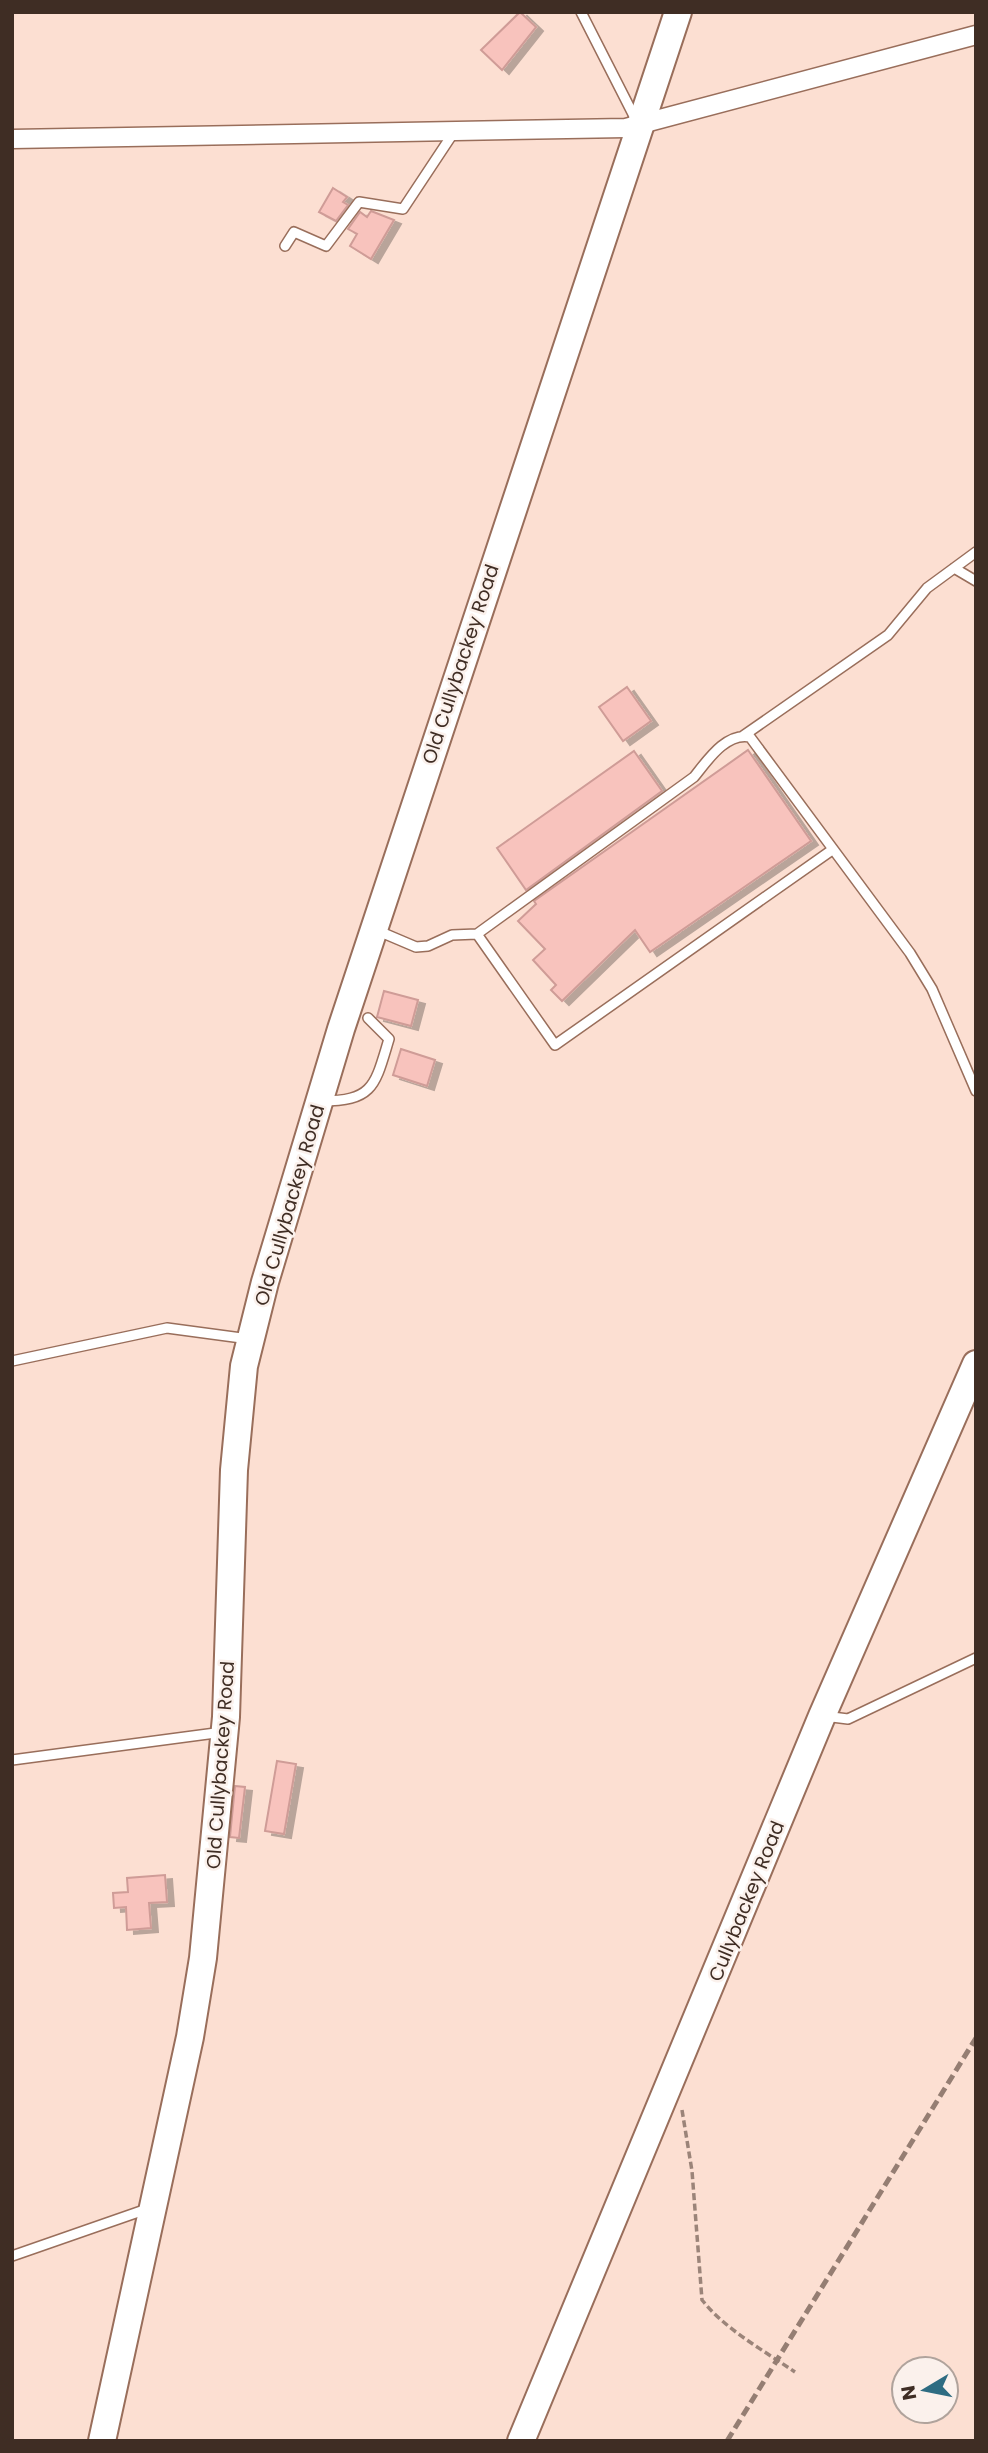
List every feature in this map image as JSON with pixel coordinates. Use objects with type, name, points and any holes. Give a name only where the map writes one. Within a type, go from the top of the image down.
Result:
[{"type":"street","name":"Old Cullybackey Road","points":[[102,2441],[190,2038],[203,1958],[225,1732],[234,1470],[244,1366],[320,1101],[374,929],[638,124],[678,12]]},
{"type":"street","points":[[12,139],[626,128],[976,35]]},
{"type":"street","name":"Cullybackey Road","points":[[522,2441],[822,1716],[976,1364]]},
{"type":"lane","points":[[581,12],[638,124]]},
{"type":"lane","points":[[285,246],[294,232],[326,247],[359,202],[403,209],[454,130]]},
{"type":"lane","points":[[374,929],[416,947],[452,935],[477,934],[694,777],[712,753],[743,736],[888,635],[927,588],[976,552]]},
{"type":"lane","points":[[954,568],[976,581]]},
{"type":"lane","points":[[743,736],[750,737],[910,953],[932,989],[976,1091]]},
{"type":"lane","points":[[477,934],[555,1045],[832,850]]},
{"type":"lane","points":[[320,1101],[352,1100],[367,1093],[377,1079],[389,1039],[368,1018]]},
{"type":"lane","points":[[12,1360],[167,1328],[251,1340]]},
{"type":"lane","points":[[822,1716],[848,1719],[976,1658]]},
{"type":"lane","points":[[12,1760],[225,1732]]},
{"type":"lane","points":[[12,2256],[152,2207]]},
{"type":"path","points":[[667,2096],[681,2105],[692,2171],[702,2300],[720,2318],[794,2372]]},
{"type":"building","points":[[520,12],[536,27],[502,70],[481,50]]},
{"type":"building","points":[[333,188],[347,197],[343,202],[348,205],[336,221],[319,212]]},
{"type":"building","points":[[371,211],[394,220],[371,259],[350,246],[357,234],[348,229],[360,212],[367,217]]},
{"type":"building","points":[[627,687],[651,721],[623,741],[599,707]]},
{"type":"building","points":[[748,750],[811,841],[650,952],[635,930],[562,1001],[551,990],[556,985],[533,960],[545,949],[518,921],[536,904],[534,901]]},
{"type":"building","points":[[634,751],[662,791],[526,890],[497,848]]},
{"type":"building","points":[[384,991],[418,1000],[411,1026],[377,1017]]},
{"type":"building","points":[[401,1049],[435,1060],[427,1086],[393,1075]]},
{"type":"building","points":[[277,1761],[296,1764],[284,1834],[265,1831]]},
{"type":"building","points":[[235,1786],[245,1787],[239,1838],[230,1837]]},
{"type":"building","points":[[165,1875],[167,1902],[149,1903],[151,1928],[127,1930],[126,1907],[114,1908],[113,1893],[128,1892],[127,1878]]},
{"type":"railway","points":[[727,2441],[976,2038]]}]
